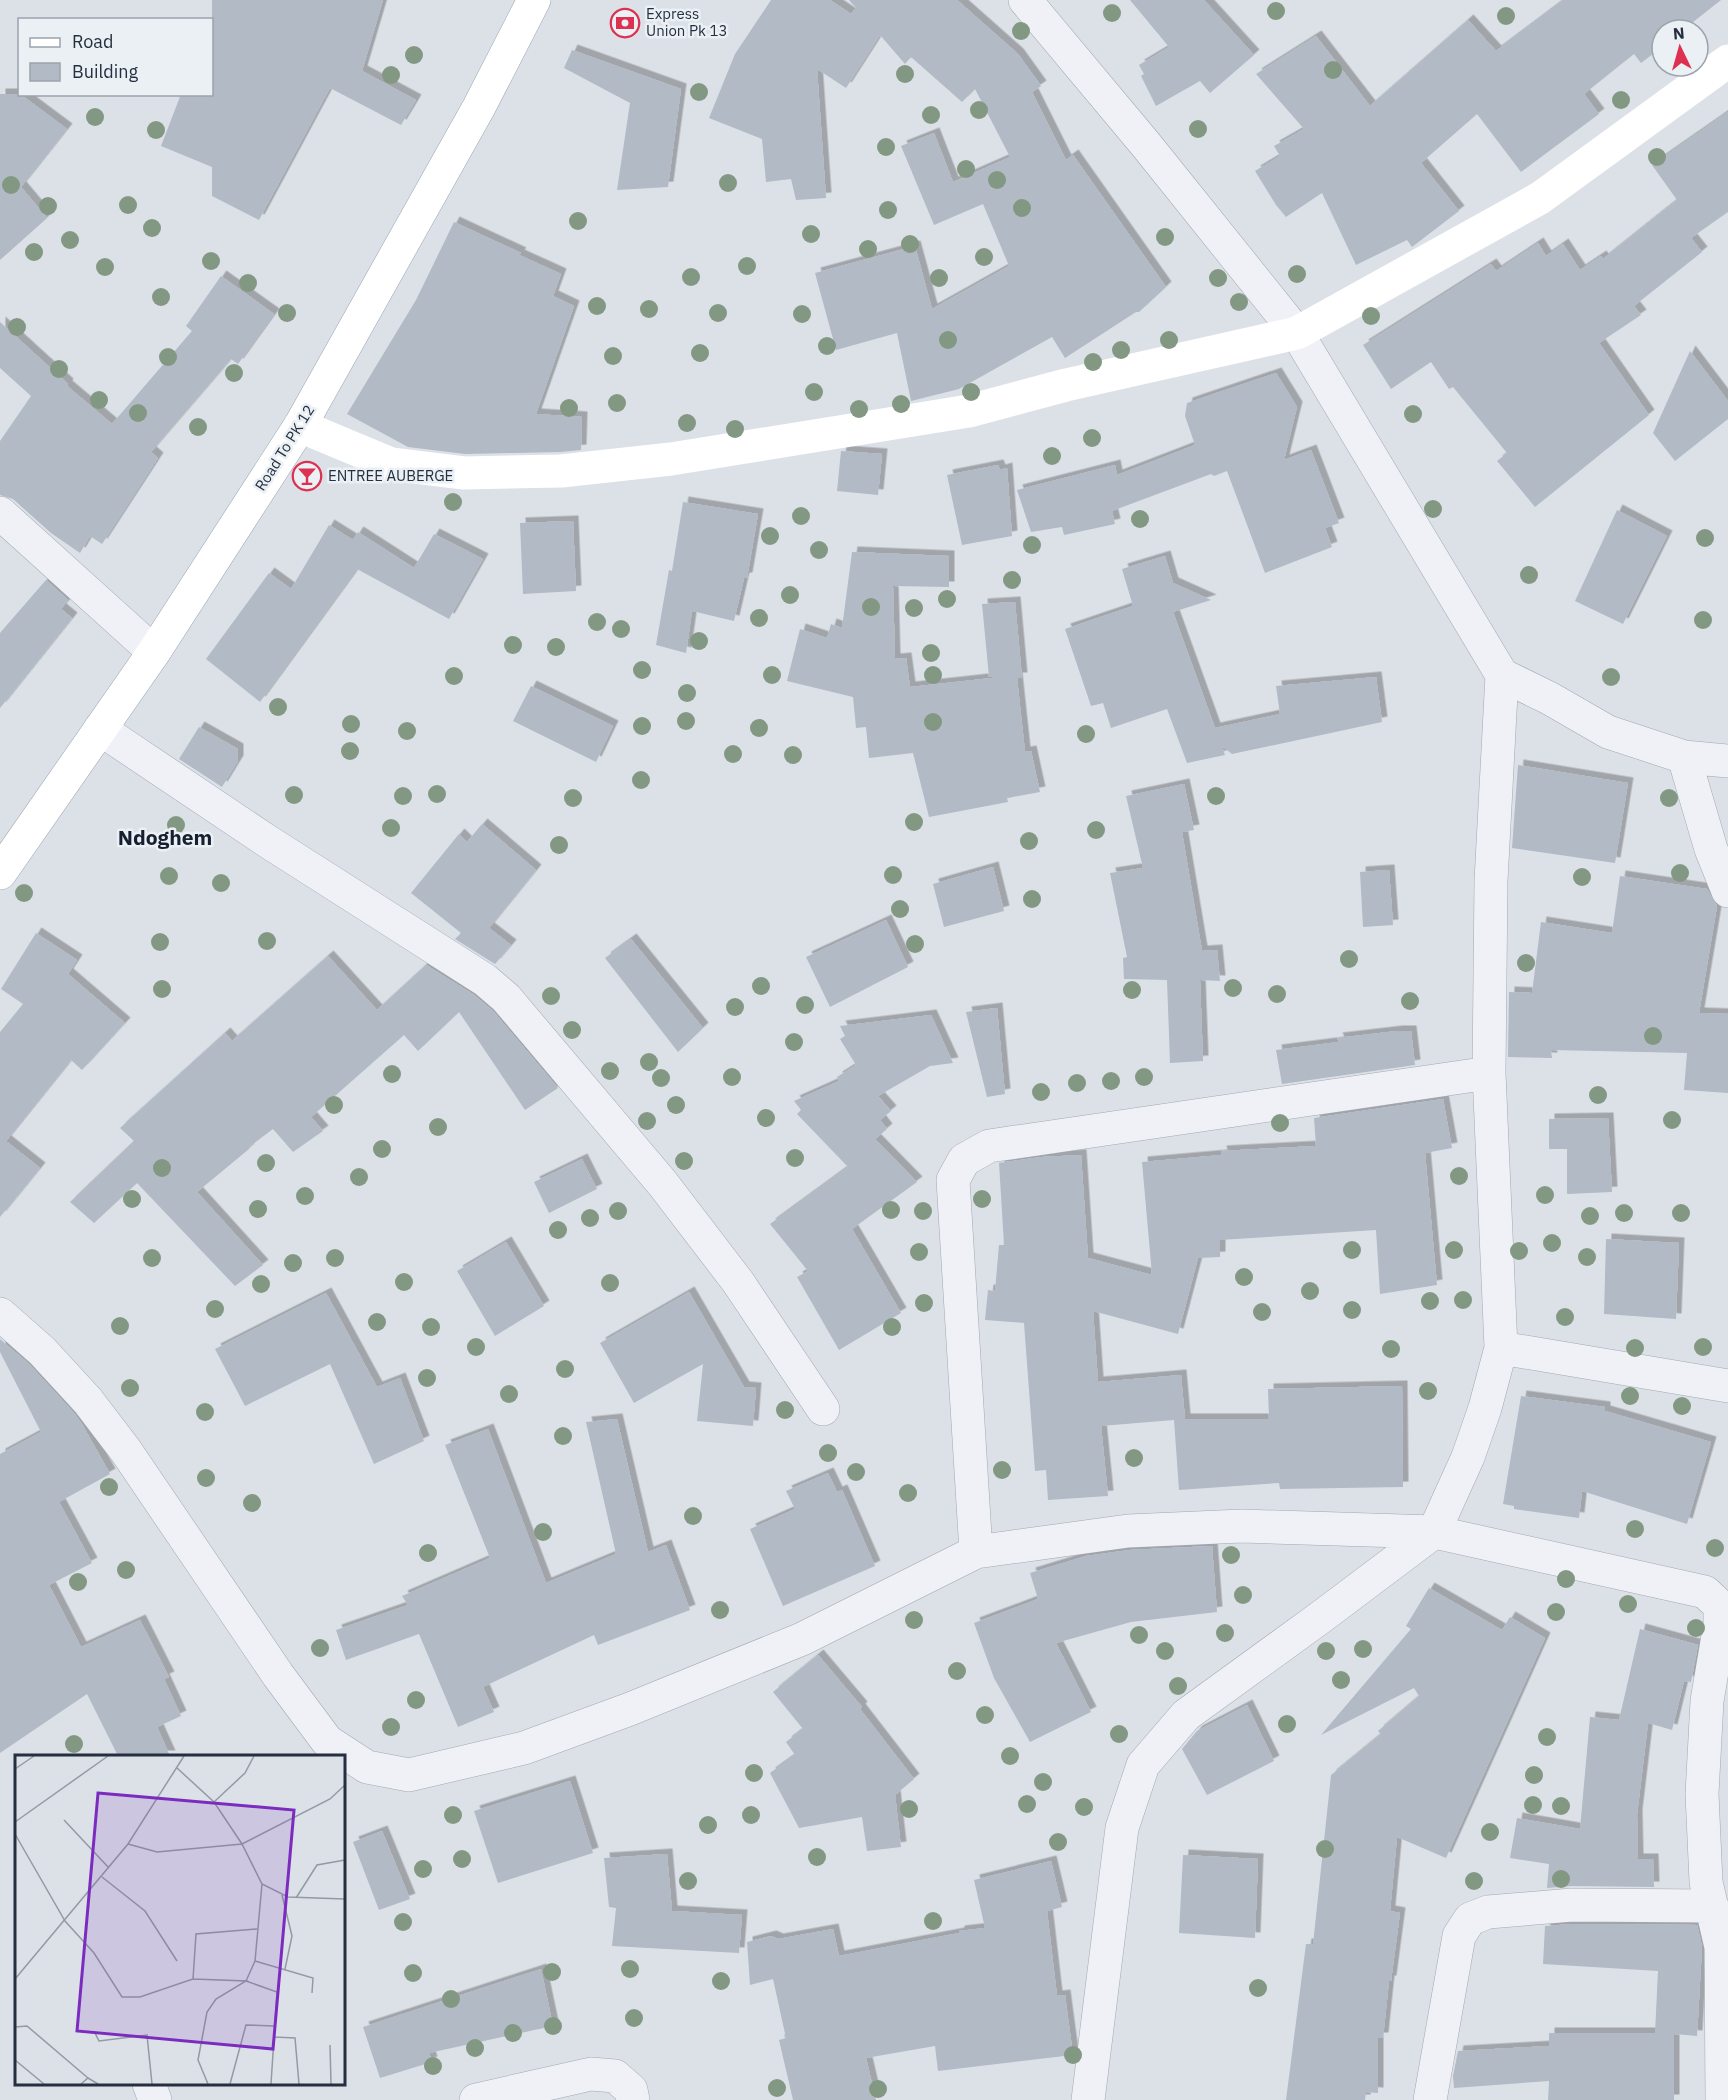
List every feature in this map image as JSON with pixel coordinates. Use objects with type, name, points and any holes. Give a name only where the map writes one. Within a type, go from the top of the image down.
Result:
[{"type":"street","name":"Road To PK 12","points":[[0,873],[154,652],[300,426],[479,107],[534,0]]},
{"type":"street","points":[[1025,0],[1148,146],[1297,333],[1502,675],[1549,698],[1608,732],[1684,757],[1728,761]]},
{"type":"street","points":[[300,426],[391,464],[464,473],[561,471],[670,459],[969,411],[1066,385],[1297,333],[1540,198],[1728,61]]},
{"type":"street","points":[[0,513],[154,652]]},
{"type":"street","points":[[1088,2100],[1122,1828],[1143,1765],[1186,1715],[1434,1532],[1464,1467],[1482,1418],[1501,1348],[1489,1073],[1491,881],[1502,675]]},
{"type":"street","points":[[100,729],[267,841],[485,980],[506,998],[670,1192],[738,1282],[823,1409]]},
{"type":"street","points":[[1684,757],[1711,849],[1728,891]]},
{"type":"street","points":[[976,1552],[953,1180],[964,1160],[989,1146],[1489,1073]]},
{"type":"street","points":[[0,1314],[42,1351],[88,1401],[126,1451],[278,1675],[327,1742],[367,1767],[409,1775],[524,1748],[630,1709],[802,1639],[976,1552],[1128,1531],[1242,1526],[1434,1532],[1705,1592],[1720,1606],[1720,1624],[1707,1701],[1702,1794],[1706,1882],[1721,1947],[1725,1995],[1722,2100]]},
{"type":"street","points":[[1501,1348],[1728,1386]]},
{"type":"street","points":[[1430,2100],[1460,1936],[1470,1919],[1488,1912],[1572,1905],[1712,1906]]},
{"type":"street","points":[[476,2100],[591,2074],[615,2076],[632,2090],[633,2100]]},
{"type":"street","points":[[149,2085],[155,2100]]},
{"type":"building","points":[[212,0],[383,0],[362,71],[416,100],[401,125],[330,88],[259,220],[212,196],[212,167],[161,146],[180,96],[213,96]]},
{"type":"building","points":[[771,0],[830,0],[851,14],[856,8],[849,0],[957,0],[1018,54],[1041,86],[1032,92],[1066,160],[1073,155],[1166,287],[1139,312],[1065,358],[1052,337],[959,389],[911,401],[897,333],[836,350],[815,273],[915,246],[932,309],[1009,266],[983,204],[934,225],[901,146],[934,133],[953,182],[1010,157],[975,89],[962,102],[911,57],[905,64],[880,35],[846,88],[817,69],[826,198],[796,200],[791,179],[766,182],[762,139],[709,118],[735,54]]},
{"type":"building","points":[[1130,0],[1204,0],[1254,55],[1210,93],[1200,81],[1156,106],[1141,76],[1144,74],[1139,65],[1169,47]]},
{"type":"building","points":[[1564,0],[1721,0],[1698,18],[1650,18],[1650,56],[1641,63],[1634,54],[1584,94],[1599,114],[1521,172],[1477,114],[1421,163],[1459,211],[1412,247],[1407,240],[1356,265],[1322,193],[1286,217],[1255,171],[1280,156],[1274,146],[1304,129],[1256,74],[1316,36],[1370,106],[1468,20],[1496,51]]},
{"type":"building","points":[[572,50],[681,89],[668,187],[617,190],[630,103],[564,68]]},
{"type":"building","points":[[0,94],[18,94],[67,129],[21,187],[47,218],[0,260]]},
{"type":"building","points":[[1728,112],[1728,212],[1691,238],[1702,252],[1634,306],[1641,315],[1599,343],[1649,415],[1535,507],[1497,461],[1507,453],[1453,387],[1449,389],[1431,362],[1391,389],[1363,345],[1491,264],[1496,271],[1538,243],[1546,256],[1563,244],[1580,270],[1601,256],[1603,259],[1677,200],[1652,165]]},
{"type":"building","points":[[454,222],[561,274],[553,296],[574,306],[536,414],[582,417],[581,450],[465,454],[408,447],[347,414],[416,300]]},
{"type":"building","points":[[221,276],[274,314],[238,364],[231,359],[151,452],[158,458],[102,544],[90,536],[80,553],[51,533],[13,499],[0,495],[0,441],[31,396],[0,368],[0,322],[68,384],[67,386],[112,424],[192,331],[186,326]]},
{"type":"building","points":[[1690,351],[1728,401],[1728,419],[1675,461],[1653,433]]},
{"type":"building","points":[[1276,373],[1297,407],[1284,460],[1311,450],[1339,523],[1325,528],[1332,547],[1265,573],[1227,471],[1214,476],[1211,474],[1112,511],[1115,524],[1064,535],[1062,527],[1031,532],[1017,490],[1115,465],[1117,475],[1195,445],[1185,416],[1187,403]]},
{"type":"building","points":[[841,451],[882,454],[878,495],[837,491]]},
{"type":"building","points":[[998,465],[1000,470],[1007,468],[1012,536],[962,545],[947,475]]},
{"type":"building","points":[[683,502],[758,514],[747,578],[744,578],[734,621],[692,611],[686,653],[656,645],[669,570],[672,571]]},
{"type":"building","points":[[1617,510],[1667,536],[1623,624],[1575,601]]},
{"type":"building","points":[[573,521],[576,591],[523,594],[520,523]]},
{"type":"building","points":[[329,525],[353,540],[358,532],[414,568],[434,534],[483,559],[449,619],[357,569],[260,702],[206,659],[269,573],[291,589]]},
{"type":"building","points":[[852,552],[949,556],[949,587],[893,586],[895,659],[906,658],[910,687],[1001,677],[989,677],[982,604],[1015,602],[1022,678],[1017,678],[1025,752],[1031,751],[1040,792],[1007,798],[1008,802],[929,817],[913,753],[869,758],[866,727],[856,728],[853,697],[787,681],[800,629],[827,638],[831,624],[842,628]]},
{"type":"building","points":[[1165,556],[1173,583],[1211,600],[1173,612],[1215,728],[1280,714],[1276,686],[1376,677],[1382,722],[1232,754],[1222,746],[1225,755],[1187,763],[1167,709],[1111,728],[1103,703],[1091,706],[1065,629],[1133,606],[1122,569]]},
{"type":"building","points":[[46,580],[68,600],[61,609],[72,618],[0,708],[0,633]]},
{"type":"building","points":[[531,686],[613,726],[596,762],[513,721]]},
{"type":"building","points":[[199,727],[238,749],[238,761],[222,787],[179,759]]},
{"type":"building","points":[[1518,765],[1628,783],[1615,863],[1512,848]]},
{"type":"building","points":[[1184,784],[1194,830],[1182,832],[1202,951],[1217,950],[1220,981],[1200,980],[1203,1061],[1170,1063],[1167,980],[1124,979],[1123,958],[1127,957],[1110,873],[1143,868],[1126,796]]},
{"type":"building","points":[[482,824],[536,870],[489,928],[511,945],[495,964],[455,939],[461,933],[411,893],[459,834],[467,842]]},
{"type":"building","points":[[993,867],[1004,911],[944,927],[933,884]]},
{"type":"building","points":[[1389,870],[1393,925],[1363,927],[1360,872]]},
{"type":"building","points":[[1620,876],[1707,889],[1717,906],[1699,1013],[1728,1014],[1728,1093],[1684,1090],[1687,1053],[1551,1050],[1552,1058],[1508,1057],[1509,992],[1532,993],[1541,922],[1612,933]]},
{"type":"building","points":[[886,920],[908,967],[830,1007],[806,957]]},
{"type":"building","points":[[36,933],[77,960],[68,974],[125,1023],[82,1070],[71,1060],[6,1141],[40,1168],[0,1217],[0,1032],[23,1004],[1,989]]},
{"type":"building","points":[[631,939],[703,1028],[678,1052],[605,958]]},
{"type":"building","points":[[328,956],[377,1010],[426,965],[474,995],[493,1011],[558,1088],[525,1110],[459,1012],[418,1051],[404,1035],[311,1117],[323,1131],[293,1152],[273,1129],[197,1192],[263,1265],[235,1286],[137,1183],[94,1223],[70,1202],[134,1141],[120,1128],[225,1033],[232,1041]]},
{"type":"building","points":[[997,1008],[1005,1094],[987,1097],[966,1012]]},
{"type":"building","points":[[931,1015],[953,1063],[930,1066],[878,1096],[891,1111],[880,1120],[887,1129],[875,1139],[917,1182],[852,1229],[901,1313],[839,1350],[797,1277],[808,1271],[770,1224],[848,1167],[797,1114],[801,1110],[794,1101],[839,1081],[837,1077],[856,1065],[840,1039],[845,1036],[840,1026]]},
{"type":"building","points":[[1411,1031],[1415,1065],[1282,1084],[1276,1050],[1339,1042],[1337,1038]]},
{"type":"building","points":[[1443,1099],[1452,1148],[1425,1153],[1437,1285],[1380,1294],[1376,1230],[1220,1240],[1220,1257],[1198,1258],[1178,1334],[1093,1311],[1098,1382],[1181,1375],[1185,1419],[1269,1419],[1268,1389],[1402,1386],[1403,1487],[1280,1489],[1279,1483],[1179,1490],[1174,1420],[1101,1426],[1108,1496],[1048,1500],[1046,1470],[1035,1471],[1024,1323],[985,1320],[988,1290],[995,1291],[999,1245],[1004,1245],[999,1163],[1081,1155],[1088,1258],[1152,1275],[1142,1162],[1222,1155],[1221,1151],[1316,1146],[1314,1118]]},
{"type":"building","points":[[1608,1118],[1612,1192],[1567,1194],[1567,1149],[1549,1149],[1549,1119]]},
{"type":"building","points":[[582,1159],[597,1189],[549,1213],[534,1182]]},
{"type":"building","points":[[1606,1239],[1679,1243],[1676,1319],[1604,1314]]},
{"type":"building","points":[[506,1242],[544,1306],[495,1336],[457,1271]]},
{"type":"building","points":[[689,1292],[744,1387],[756,1388],[753,1426],[697,1421],[703,1364],[634,1403],[600,1343]]},
{"type":"building","points":[[326,1293],[377,1387],[400,1378],[424,1441],[374,1464],[330,1364],[245,1406],[215,1349]]},
{"type":"building","points":[[0,1339],[29,1364],[74,1413],[110,1474],[59,1502],[92,1563],[49,1585],[81,1647],[140,1620],[169,1677],[164,1679],[181,1716],[157,1727],[170,1755],[118,1755],[87,1694],[0,1753],[0,1454],[41,1432],[0,1352]]},
{"type":"building","points":[[1521,1396],[1605,1407],[1605,1411],[1711,1442],[1687,1524],[1582,1491],[1579,1518],[1514,1509],[1514,1506],[1503,1504]]},
{"type":"building","points":[[617,1419],[648,1552],[666,1545],[690,1610],[598,1645],[594,1635],[483,1687],[494,1712],[458,1727],[419,1634],[346,1660],[336,1630],[408,1605],[402,1596],[490,1558],[445,1445],[488,1429],[546,1583],[616,1554],[586,1422]]},
{"type":"building","points":[[828,1473],[837,1492],[842,1490],[875,1566],[783,1606],[750,1529],[795,1509],[786,1491]]},
{"type":"building","points":[[1212,1546],[1217,1612],[1131,1622],[1056,1643],[1091,1712],[1030,1742],[994,1678],[974,1623],[1038,1599],[1030,1573],[1086,1556],[1130,1550]]},
{"type":"building","points":[[1429,1588],[1502,1630],[1510,1617],[1545,1638],[1446,1858],[1397,1837],[1390,1911],[1400,1913],[1383,2038],[1378,2038],[1378,2093],[1366,2092],[1365,2100],[1286,2100],[1306,1944],[1313,1944],[1331,1775],[1381,1734],[1378,1731],[1419,1696],[1414,1688],[1321,1735],[1411,1629],[1406,1626]]},
{"type":"building","points":[[1640,1629],[1698,1645],[1691,1682],[1684,1681],[1672,1730],[1648,1723],[1637,1815],[1638,1859],[1653,1859],[1654,1887],[1547,1888],[1549,1864],[1510,1858],[1517,1818],[1580,1829],[1590,1717],[1619,1720]]},
{"type":"building","points":[[818,1655],[862,1707],[860,1709],[914,1779],[895,1795],[901,1847],[867,1851],[862,1817],[799,1828],[770,1773],[795,1755],[786,1742],[803,1729],[773,1692]]},
{"type":"building","points":[[1247,1705],[1274,1761],[1207,1795],[1182,1749],[1197,1731]]},
{"type":"building","points":[[570,1781],[593,1853],[498,1883],[474,1811]]},
{"type":"building","points":[[382,1831],[410,1899],[379,1910],[353,1842]]},
{"type":"building","points":[[667,1854],[672,1911],[742,1915],[739,1953],[612,1946],[616,1908],[609,1907],[604,1858]]},
{"type":"building","points":[[1183,1855],[1258,1859],[1255,1938],[1179,1933]]},
{"type":"building","points":[[1051,1861],[1062,1907],[1047,1911],[1057,1996],[1065,1995],[1073,2055],[938,2071],[935,2046],[866,2058],[876,2100],[793,2100],[779,2040],[786,2038],[773,1979],[750,1985],[747,1942],[771,1936],[778,1939],[833,1929],[839,1956],[959,1933],[959,1931],[985,1928],[974,1880]]},
{"type":"building","points":[[1573,1924],[1697,1925],[1702,1946],[1697,2036],[1674,2034],[1674,2100],[1548,2100],[1549,2081],[1454,2088],[1453,2076],[1458,2051],[1549,2046],[1549,2033],[1655,2033],[1658,1971],[1543,1964],[1545,1926]]},
{"type":"building","points":[[541,1969],[553,2026],[429,2053],[432,2062],[380,2078],[363,2027]]},
{"type":"place","name":"Express Union Pk 13","points":[[625,23]]},
{"type":"place","name":"ENTREE AUBERGE","points":[[307,476]]},
{"type":"district","name":"Ndoghem","points":[[165,838]]}]
